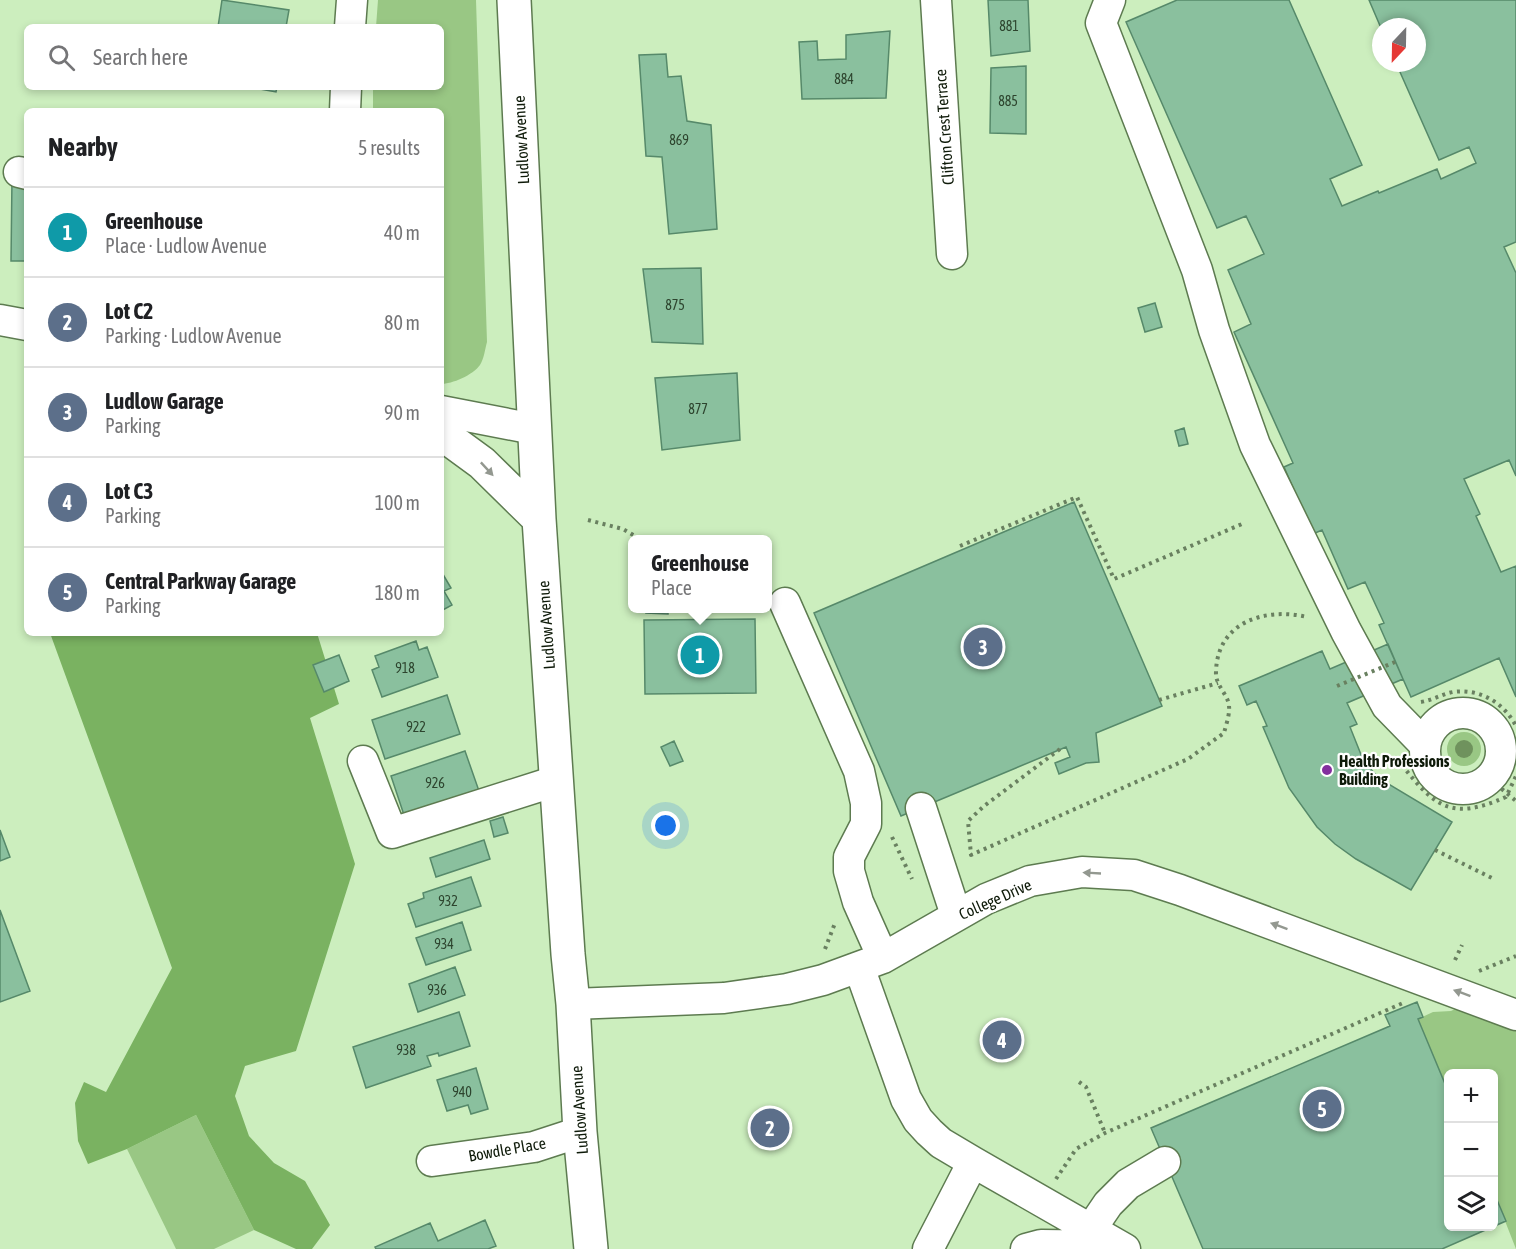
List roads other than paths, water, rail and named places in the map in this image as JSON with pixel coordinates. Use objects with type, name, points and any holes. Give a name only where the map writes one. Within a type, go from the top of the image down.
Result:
[{"type":"main road","name":"Ludlow Avenue","points":[[514,0],[539,519],[580,1132],[591,1249]]},
{"type":"main road","points":[[444,435],[482,463],[539,519]]},
{"type":"street","points":[[350,24],[352,0]]},
{"type":"street","name":"Clifton Crest Terrace","points":[[936,0],[952,254]]},
{"type":"street","points":[[1110,0],[1101,23],[1197,270],[1214,330],[1255,445],[1346,630],[1387,706],[1425,745],[1425,757],[1436,778],[1445,785],[1457,789],[1469,789],[1480,786],[1490,779],[1498,769],[1500,762],[1501,742],[1496,730],[1487,720],[1475,714],[1462,712],[1437,722],[1429,732],[1425,745]]},
{"type":"street","points":[[345,108],[346,90]]},
{"type":"street","points":[[0,320],[24,324]]},
{"type":"street","points":[[444,412],[534,429]]},
{"type":"street","points":[[785,603],[859,771],[866,803],[866,824],[849,857],[849,871],[858,902],[891,1060],[906,1099],[918,1120],[941,1143],[1123,1247]]},
{"type":"street","points":[[363,761],[392,833],[556,781]]},
{"type":"street","points":[[921,808],[956,915]]},
{"type":"street","name":"College Drive","points":[[573,1004],[724,998],[787,989],[823,980],[871,962],[986,899],[1030,881],[1082,872],[1134,875],[1328,944],[1516,1015]]},
{"type":"street","name":"Bowdle Place","points":[[432,1161],[534,1147],[580,1132]]},
{"type":"street","points":[[928,1249],[974,1162]]},
{"type":"street","points":[[1092,1229],[1108,1204],[1128,1184],[1165,1162]]},
{"type":"street","points":[[1026,1249],[1041,1245],[1123,1247]]},
{"type":"place","name":"Ludlow Garage","points":[[983,647]]},
{"type":"place","name":"Greenhouse","points":[[700,655]]},
{"type":"place","name":"Health Professions Building","points":[[1327,770]]},
{"type":"place","name":"Lot C3","points":[[1002,1040]]},
{"type":"place","name":"Central Parkway Garage","points":[[1322,1109]]},
{"type":"place","name":"Lot C2","points":[[770,1128]]}]
